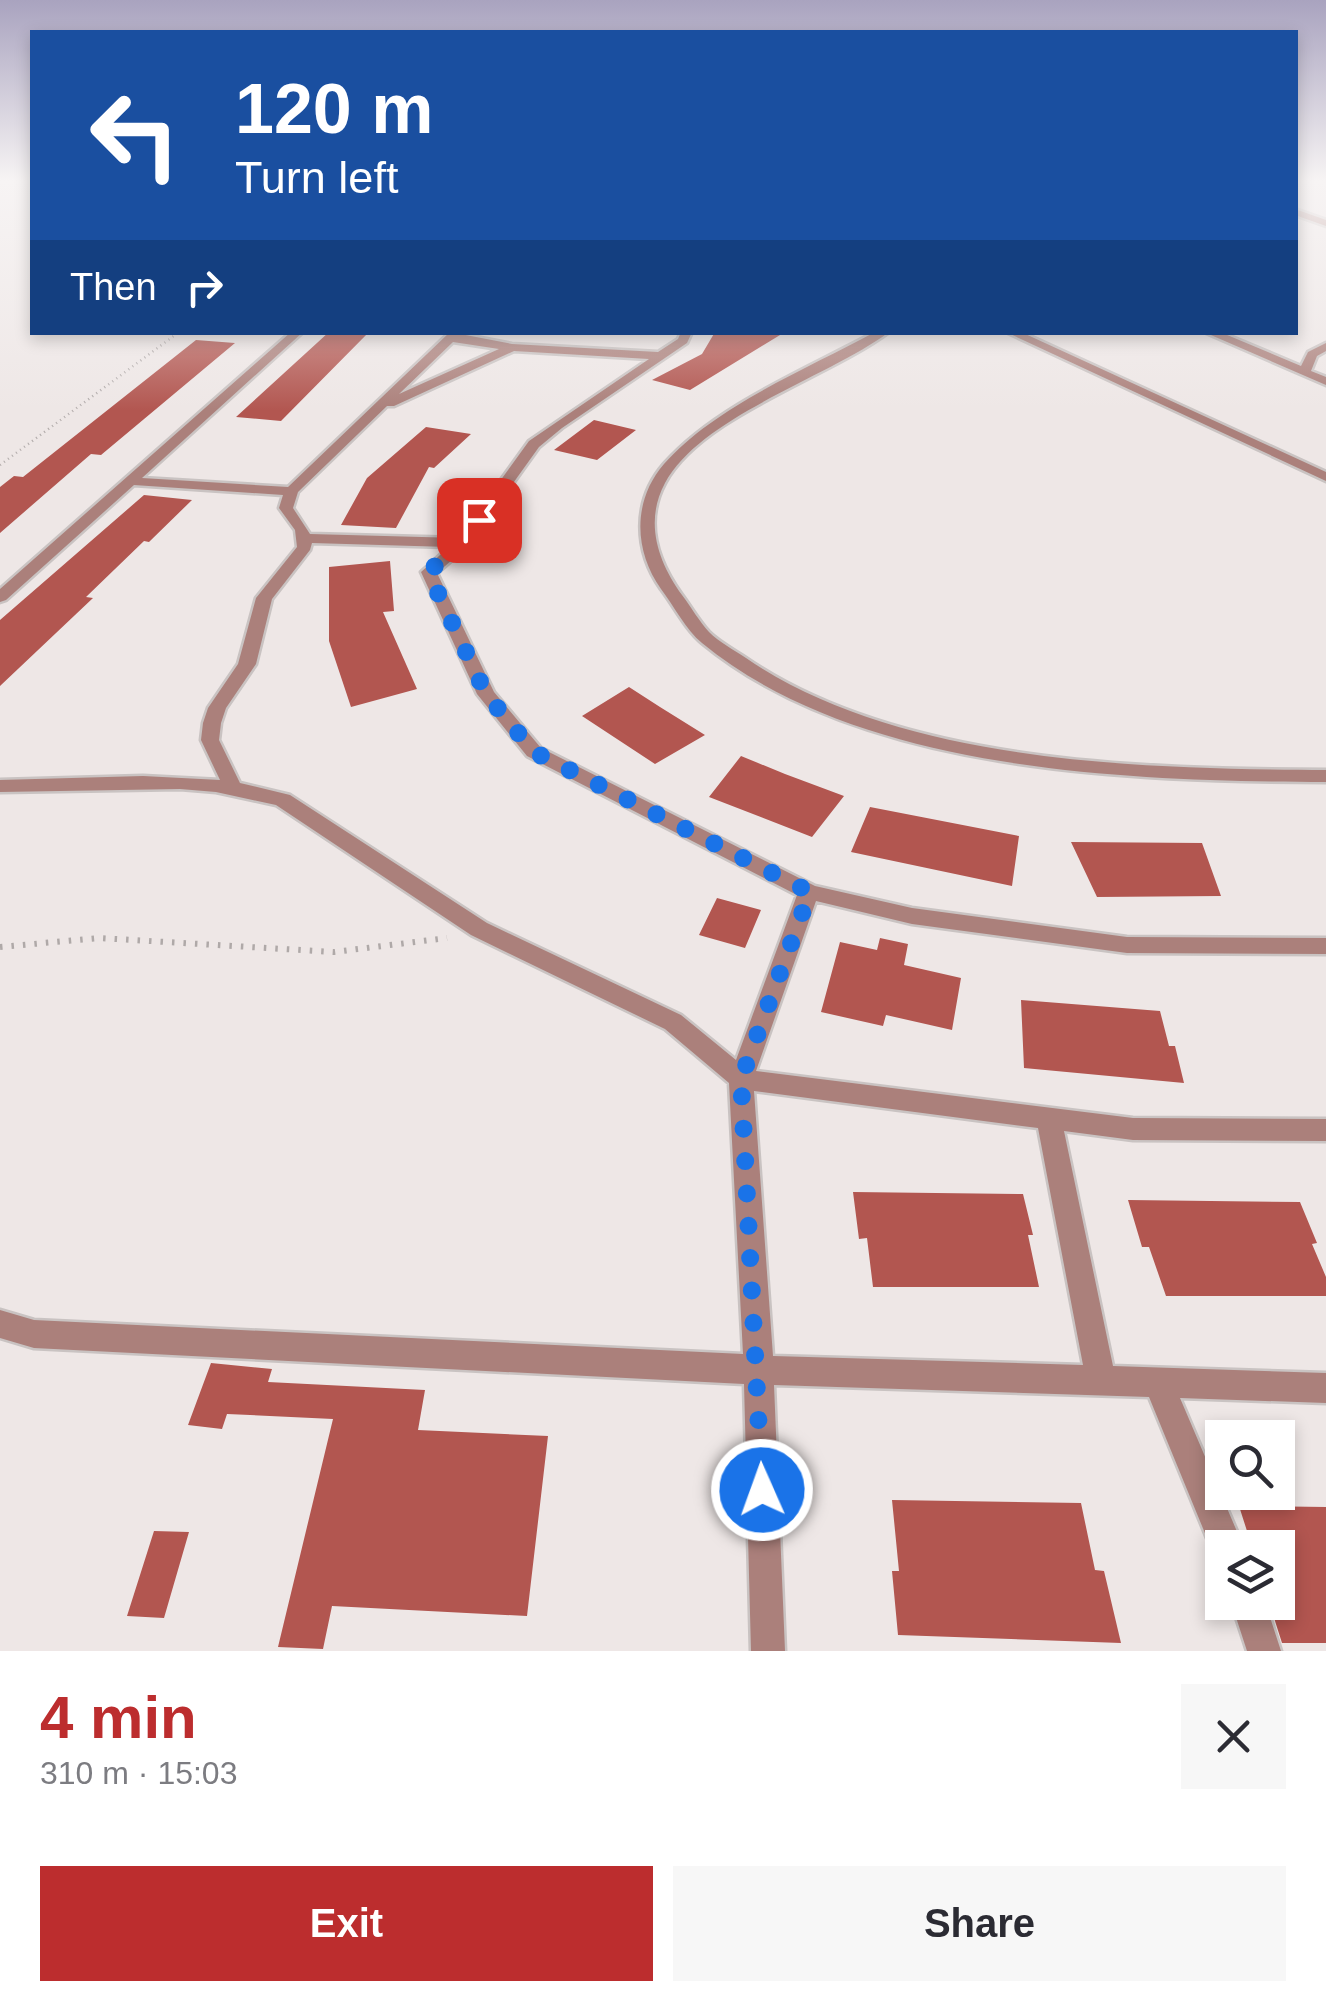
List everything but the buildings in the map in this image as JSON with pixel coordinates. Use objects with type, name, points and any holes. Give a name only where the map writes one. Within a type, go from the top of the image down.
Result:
[{"type":"street","points":[[0,597],[295,335]]},
{"type":"street","points":[[306,538],[286,508],[291,491],[454,335],[512,347],[661,356]]},
{"type":"street","points":[[686,335],[534,444],[463,543],[428,572],[486,694],[534,752],[810,892],[912,916],[1127,945],[1326,946]]},
{"type":"street","points":[[879,335],[704,436],[667,469],[645,510],[650,554],[666,592],[697,633],[762,681],[842,718],[955,745],[1112,769],[1326,776]]},
{"type":"street","points":[[1018,335],[1326,476]]},
{"type":"street","points":[[1215,335],[1326,381]]},
{"type":"street","points":[[1304,372],[1312,354],[1326,346]]},
{"type":"street","points":[[375,410],[512,347]]},
{"type":"street","points":[[1308,468],[1326,461]]},
{"type":"street","points":[[129,481],[291,491]]},
{"type":"street","points":[[306,538],[463,543]]},
{"type":"street","points":[[234,790],[210,740],[212,723],[217,708],[247,664],[264,598],[272,584],[300,557],[306,538]]},
{"type":"street","points":[[0,786],[166,784],[264,794],[303,810],[479,929],[673,1022],[741,1079],[1133,1129],[1326,1130]]},
{"type":"street","points":[[768,1651],[759,1370],[741,1079],[810,892]]},
{"type":"street","points":[[1048,1118],[1101,1381]]},
{"type":"street","points":[[0,1324],[34,1334],[759,1370],[1326,1388]]},
{"type":"street","points":[[1157,1382],[1220,1530]]},
{"type":"street","points":[[1254,1620],[1264,1651]]},
{"type":"path","points":[[0,465],[175,335]]},
{"type":"path","points":[[0,948],[43,940],[98,937],[268,952],[378,951],[479,929]]},
{"type":"route","points":[[479,520],[463,543],[428,572],[486,694],[534,752],[810,892],[741,1079],[759,1370],[762,1490]]}]
